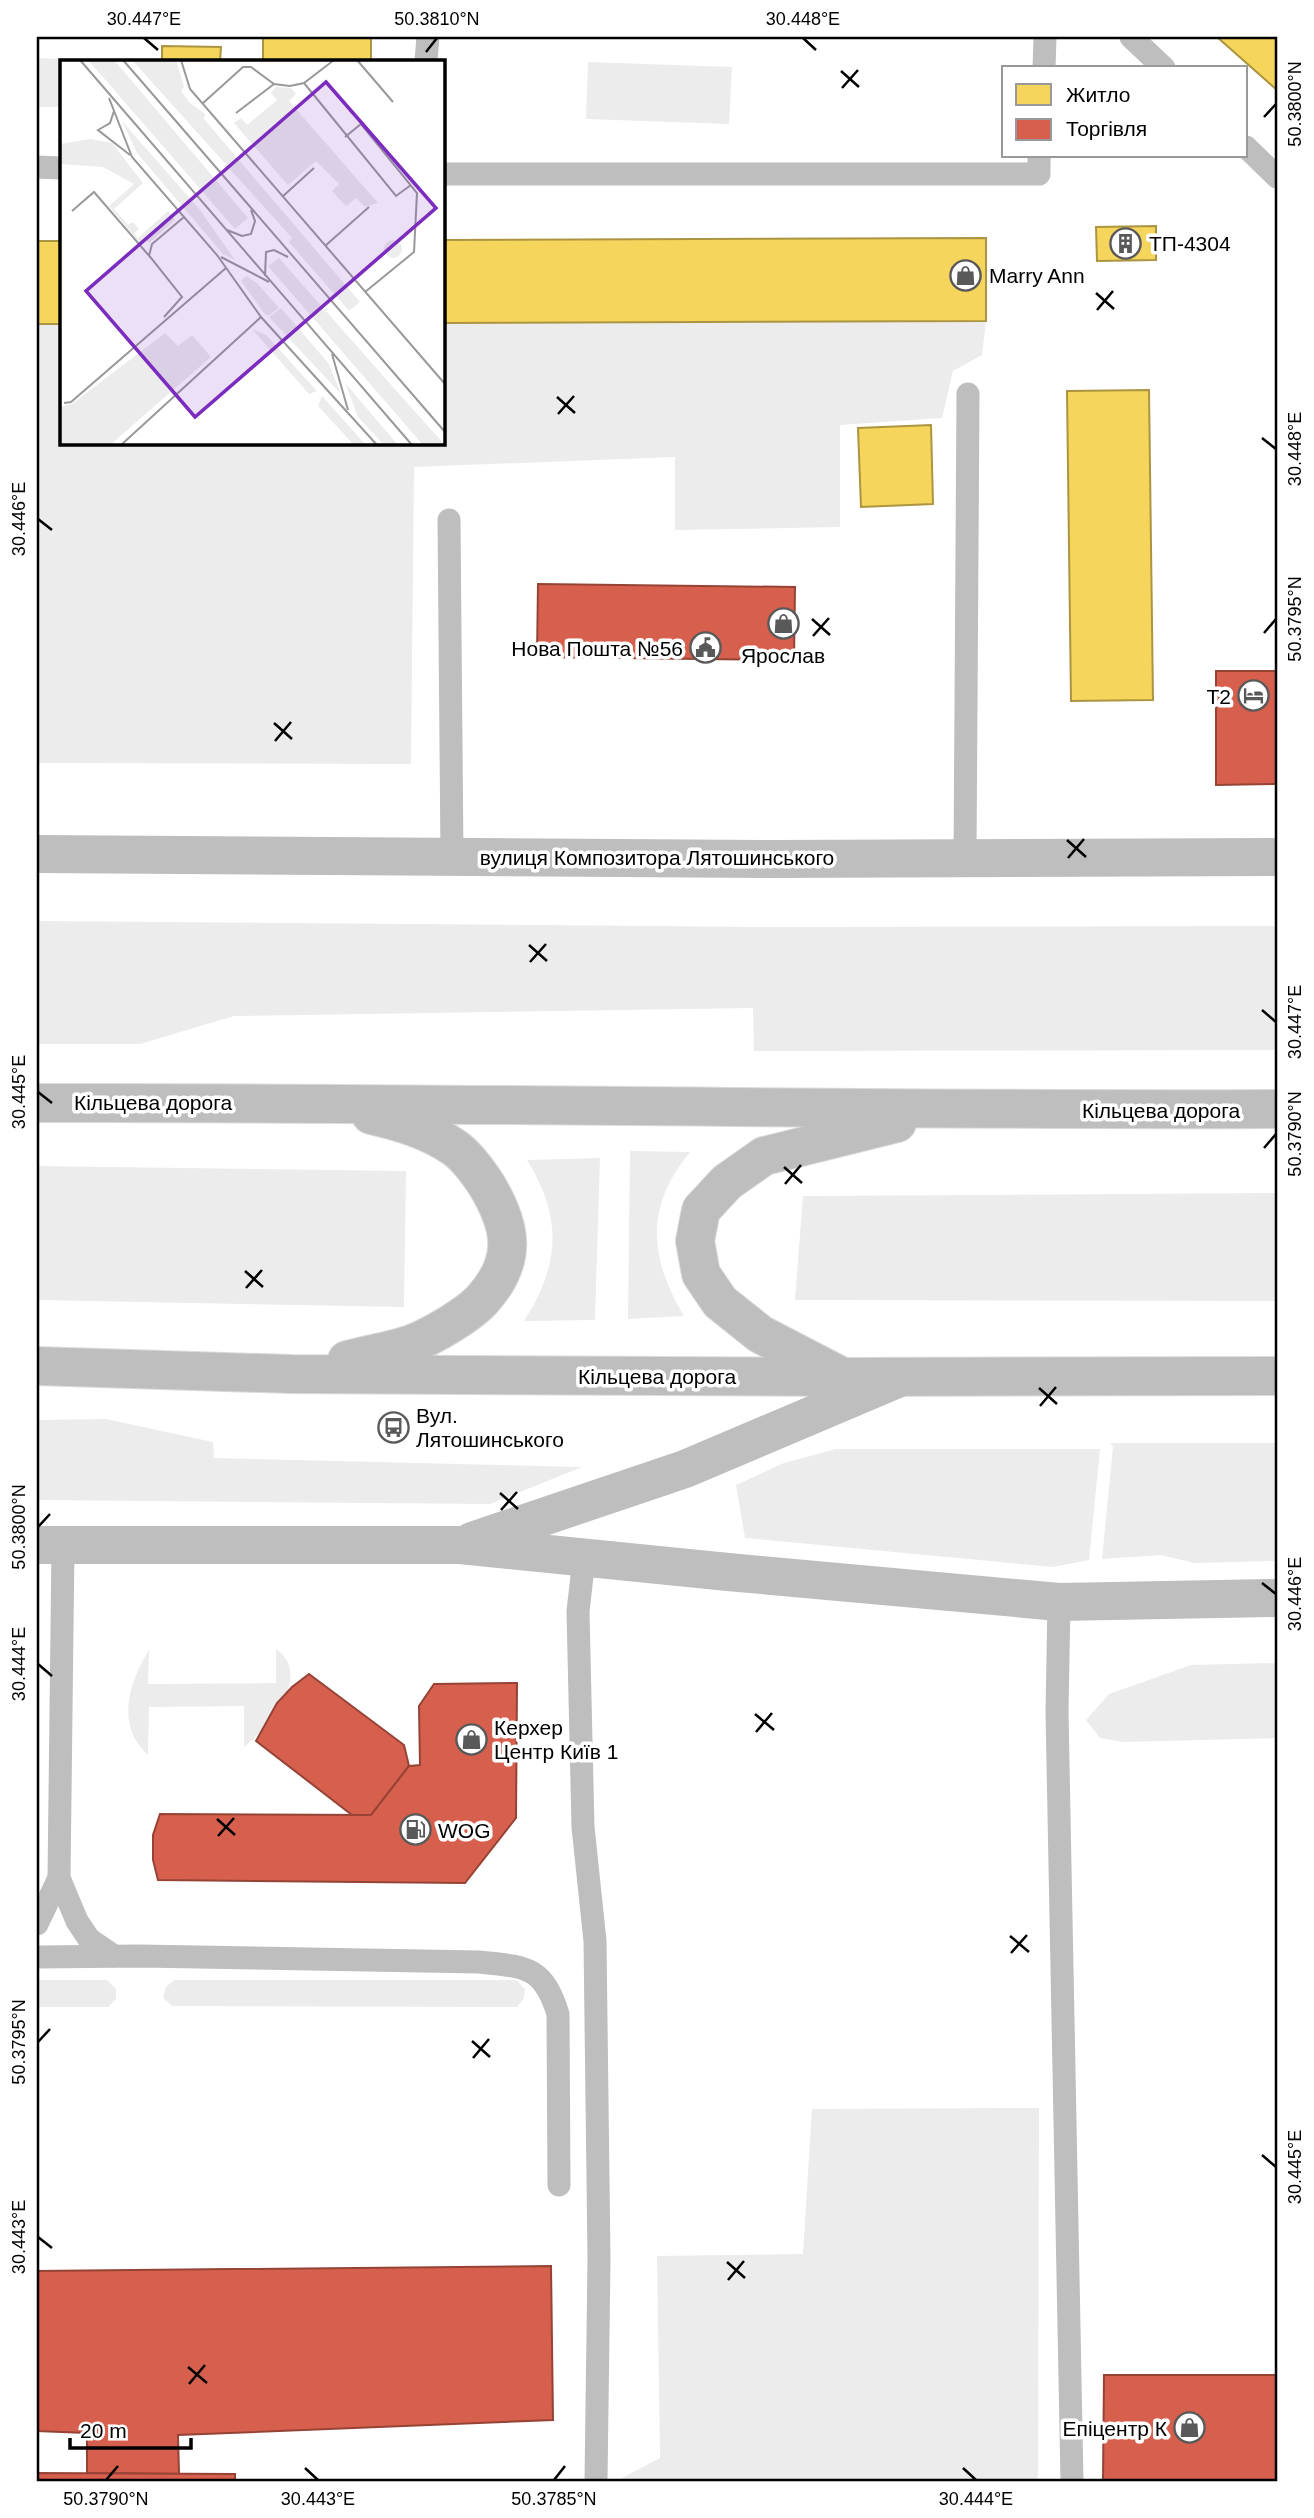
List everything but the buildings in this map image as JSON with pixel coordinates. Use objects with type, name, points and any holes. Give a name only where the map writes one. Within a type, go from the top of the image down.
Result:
[{"type":"main road","name":"вулиця Композитора Лятошинського","points":[[37,854],[774,859],[1277,857]]},
{"type":"main road","name":"Кільцева дорога","points":[[37,1103],[318,1102],[946,1110],[1277,1109]]},
{"type":"main road","points":[[291,1374],[415,1343],[451,1322],[481,1301],[501,1273],[509,1236],[500,1208],[481,1176],[456,1149],[411,1125],[318,1102]]},
{"type":"main road","points":[[844,1377],[760,1334],[720,1301],[701,1274],[695,1241],[701,1210],[727,1182],[764,1156],[946,1110]]},
{"type":"main road","name":"Кільцева дорога","points":[[37,1366],[291,1374],[1277,1376]]},
{"type":"main road","points":[[460,1545],[685,1469],[902,1377]]},
{"type":"main road","points":[[50,1545],[460,1545],[584,1559],[1059,1602],[1277,1598]]},
{"type":"lane","points":[[426,60],[428,37]]},
{"type":"lane","points":[[1044,66],[1045,37]]},
{"type":"lane","points":[[1131,37],[1162,66]]},
{"type":"lane","points":[[1248,149],[1277,177]]},
{"type":"lane","points":[[444,174],[1039,174],[1040,158]]},
{"type":"lane","points":[[37,167],[60,168]]},
{"type":"lane","points":[[965,858],[968,394]]},
{"type":"lane","points":[[449,520],[452,856]]},
{"type":"lane","points":[[50,1545],[59,1878],[89,1939],[114,1956]]},
{"type":"lane","points":[[584,1559],[578,1611],[583,1827],[595,1941],[599,2259],[596,2481]]},
{"type":"lane","points":[[1059,1602],[1057,1726],[1072,2481]]},
{"type":"lane","points":[[37,1924],[59,1878]]},
{"type":"lane","points":[[37,1956],[479,1962],[520,1966],[545,1983],[552,1994],[558,2014],[559,2185]]},
{"type":"shaded area","points":[[37,58],[96,60],[60,60],[60,107],[37,107]]},
{"type":"shaded area","points":[[588,62],[732,67],[729,124],[586,119]]},
{"type":"shaded area","points":[[986,321],[982,355],[953,371],[942,418],[840,425],[840,527],[675,530],[675,457],[414,467],[411,764],[37,763],[37,324],[60,324],[60,444],[444,444],[444,323]]},
{"type":"shaded area","points":[[37,921],[774,927],[1277,926],[1277,1050],[754,1051],[753,1008],[234,1016],[140,1044],[37,1044]]},
{"type":"shaded area","points":[[630,1151],[690,1152],[675,1172],[665,1193],[657,1232],[664,1273],[684,1316],[628,1319]]},
{"type":"shaded area","points":[[600,1158],[595,1320],[524,1321],[545,1280],[552,1241],[547,1202],[527,1160]]},
{"type":"shaded area","points":[[37,1166],[406,1171],[404,1307],[37,1300]]},
{"type":"shaded area","points":[[1277,1193],[1277,1301],[795,1300],[803,1196]]},
{"type":"shaded area","points":[[106,1419],[213,1442],[214,1458],[582,1467],[490,1504],[37,1500],[37,1420]]},
{"type":"shaded area","points":[[1110,1443],[1277,1443],[1277,1561],[1194,1563],[1161,1555],[1102,1559],[1113,1447]]},
{"type":"shaded area","points":[[836,1449],[1100,1449],[1089,1560],[1053,1567],[745,1538],[736,1485],[784,1463]]},
{"type":"shaded area","points":[[276,1649],[287,1660],[289,1686],[275,1714],[244,1747],[244,1706],[149,1707],[148,1755],[138,1743],[131,1731],[129,1704],[136,1676],[149,1650],[148,1684],[276,1683]]},
{"type":"shaded area","points":[[1277,1663],[1277,1738],[1123,1742],[1100,1738],[1086,1720],[1109,1694],[1191,1665]]},
{"type":"shaded area","points":[[37,1980],[107,1980],[116,1989],[116,1999],[108,2007],[37,2007]]},
{"type":"shaded area","points":[[174,1980],[516,1980],[525,1989],[524,1998],[517,2007],[172,2006],[163,1998],[166,1987]]},
{"type":"shaded area","points":[[1039,2108],[1038,2481],[620,2481],[660,2458],[657,2256],[803,2254],[812,2109]]},
{"type":"place","name":"ТП-4304","points":[[1126,243]]},
{"type":"place","name":"Marry Ann","points":[[966,275]]},
{"type":"place","name":"Ярослав","points":[[783,623]]},
{"type":"place","name":"Нова Пошта №56","points":[[706,648]]},
{"type":"place","name":"T2","points":[[1254,696]]},
{"type":"place","name":"Вул. Лятошинського","points":[[393,1427]]},
{"type":"place","name":"Керхер Центр Київ 1","points":[[471,1739]]},
{"type":"place","name":"WOG","points":[[415,1830]]},
{"type":"place","name":"Епіцентр К","points":[[1190,2428]]}]
